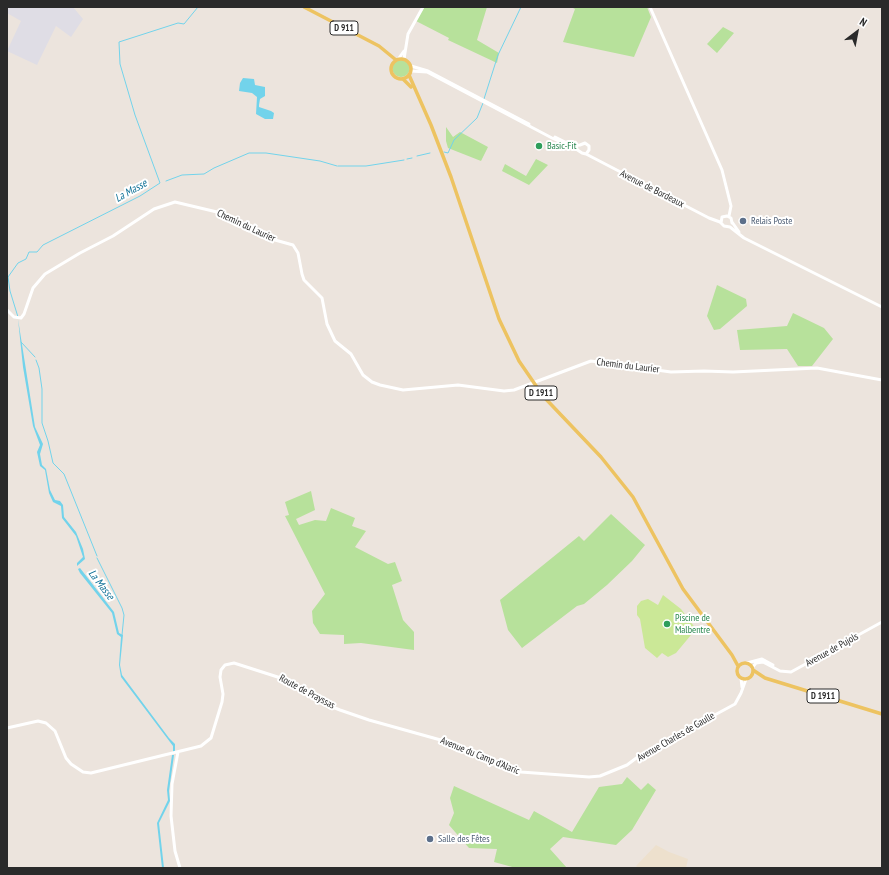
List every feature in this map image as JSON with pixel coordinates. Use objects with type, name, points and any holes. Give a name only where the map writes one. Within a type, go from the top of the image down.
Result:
[{"type":"main road","name":"D 911","points":[[304,7],[379,46],[396,60]]},
{"type":"main road","points":[[423,7],[410,30],[404,51],[404,59],[411,66],[428,70],[570,145],[580,145],[580,151]]},
{"type":"main road","points":[[650,7],[722,170],[731,206],[729,216],[732,222],[741,234],[786,258]]},
{"type":"main road","points":[[404,51],[396,60],[391,69],[393,76],[403,78],[411,71],[411,66]]},
{"type":"main road","points":[[396,60],[404,59]]},
{"type":"main road","name":"Avenue de Bordeaux","points":[[411,71],[427,72],[728,227]]},
{"type":"main road","name":"D 1911","points":[[408,75],[431,125],[451,177],[498,319],[519,361],[543,396],[601,457],[633,497],[683,590],[732,655],[738,666]]},
{"type":"main road","name":"D 1911","points":[[403,78],[415,93]]},
{"type":"main road","name":"Avenue de Bordeaux","points":[[580,145],[586,144],[598,160]]},
{"type":"main road","points":[[586,154],[589,150]]},
{"type":"main road","name":"Chemin du Laurier","points":[[7,310],[18,318],[24,314],[33,288],[46,274],[80,253],[113,236],[154,209],[171,202],[217,212],[275,240],[293,245],[298,253],[304,280],[322,298],[328,324],[335,341],[351,354],[359,370],[372,382],[403,390],[458,385],[504,391],[540,380],[591,361],[671,372],[741,372],[817,368],[882,380]]},
{"type":"main road","name":"Avenue de Bordeaux","points":[[707,217],[717,219],[729,216]]},
{"type":"main road","points":[[721,224],[723,217]]},
{"type":"main road","points":[[732,222],[728,227],[752,241],[882,307]]},
{"type":"main road","points":[[752,241],[764,245]]},
{"type":"main road","name":"Avenue de Pujols","points":[[780,671],[791,672],[882,622]]},
{"type":"main road","name":"D 1911","points":[[732,655],[742,663]]},
{"type":"main road","points":[[762,659],[780,671],[763,662],[756,663],[750,677],[746,679],[741,678],[736,673],[738,666],[742,663],[762,659]]},
{"type":"main road","name":"Route de Prayssas","points":[[7,728],[38,721],[46,723],[55,731],[66,758],[71,764],[77,769],[91,773],[201,746],[211,738],[223,694],[220,673],[223,667],[229,663],[238,663],[287,680],[320,702],[340,710]]},
{"type":"main road","points":[[747,663],[753,669]]},
{"type":"main road","name":"D 1911","points":[[753,669],[765,678]]},
{"type":"main road","name":"D 1911","points":[[750,677],[765,678],[882,714]]},
{"type":"main road","points":[[741,678],[742,687]]},
{"type":"main road","name":"Avenue Charles de Gaulle","points":[[600,776],[627,765],[639,756],[734,704],[741,693],[746,679]]},
{"type":"main road","name":"Avenue du Camp d'Alaric","points":[[340,710],[364,719],[455,744],[521,772],[560,776],[600,776]]},
{"type":"main road","points":[[175,753],[171,796],[172,830],[180,868]]},
{"type":"shaded area","points":[[7,7],[73,7],[83,19],[71,37],[56,26],[37,65],[7,51],[21,21],[7,13]]},
{"type":"shaded area","points":[[656,845],[669,852],[688,859],[686,868],[638,868],[636,866]]},
{"type":"green space","points":[[424,7],[487,7],[477,40],[499,53],[497,63],[448,40],[449,38],[416,21]]},
{"type":"green space","points":[[571,7],[647,7],[651,17],[634,57],[563,42],[575,9]]},
{"type":"green space","points":[[723,27],[734,33],[717,53],[707,44]]},
{"type":"green space","points":[[401,59],[407,62],[410,68],[407,74],[401,77],[395,74],[392,68],[395,62]]},
{"type":"green space","points":[[446,127],[453,137],[460,132],[488,147],[481,161],[448,148],[446,141]]},
{"type":"green space","points":[[536,159],[548,165],[529,185],[502,171],[505,164],[526,176]]},
{"type":"green space","points":[[717,285],[746,299],[747,306],[720,329],[714,330],[707,316]]},
{"type":"green space","points":[[793,313],[824,328],[833,339],[812,366],[798,366],[787,349],[740,350],[737,330],[787,326]]},
{"type":"green space","points":[[311,491],[315,510],[296,519],[299,525],[315,520],[326,521],[331,508],[355,518],[352,526],[366,531],[355,547],[388,564],[395,562],[402,581],[392,585],[403,620],[414,632],[414,650],[361,643],[344,644],[344,635],[320,634],[313,623],[312,611],[325,594],[285,516],[289,515],[285,502]]},
{"type":"green space","points":[[611,514],[645,545],[632,561],[607,585],[584,604],[577,606],[522,648],[508,630],[500,600],[579,536],[584,541]]},
{"type":"green space","name":"Piscine de Malbentre","points":[[663,595],[681,609],[696,629],[676,653],[668,657],[662,653],[657,658],[645,648],[640,619],[637,615],[637,606],[641,601],[648,599],[658,605]]},
{"type":"green space","points":[[627,777],[641,790],[648,783],[656,790],[632,830],[616,845],[563,837],[550,849],[567,868],[516,868],[494,862],[497,849],[469,848],[449,825],[454,813],[450,798],[454,786],[529,820],[534,811],[572,832],[599,787],[622,784]]},
{"type":"water","points":[[243,78],[254,79],[255,85],[265,87],[265,96],[260,99],[259,107],[274,113],[273,119],[265,119],[256,114],[257,97],[252,93],[239,91],[240,83]]},
{"type":"water","points":[[18,319],[35,427],[43,444],[40,454],[42,465],[46,469],[50,490],[55,500],[60,501],[63,505],[64,517],[76,532],[83,549],[85,559],[77,566],[77,563],[83,557],[76,536],[62,518],[61,506],[53,502],[49,493],[45,470],[40,466],[37,452],[40,445],[33,426],[23,367]]},
{"type":"water","points":[[80,568],[114,612],[119,633],[123,635],[120,665],[122,675],[175,744],[175,752],[173,752],[173,746],[121,677],[119,665],[121,637],[117,634],[112,613],[80,573],[78,569]]},
{"type":"water","points":[[172,755],[174,755],[169,791],[170,801],[159,823],[164,868],[162,868],[157,823],[168,800],[167,790]]},
{"type":"waterway","name":"La Masse","points":[[18,317],[10,291],[8,277],[18,263],[26,259],[29,252],[37,252],[43,245],[140,196],[160,183],[135,115],[120,64],[119,42],[178,23],[184,24],[198,7]]},
{"type":"waterway","points":[[484,99],[498,55],[521,7]]},
{"type":"waterway","points":[[444,152],[448,153],[454,140],[477,118],[483,103]]},
{"type":"waterway","points":[[166,181],[182,175],[204,174],[214,168],[249,153],[266,153],[320,161],[337,166]]},
{"type":"waterway","points":[[417,156],[430,153]]},
{"type":"waterway","points":[[407,159],[412,158]]},
{"type":"waterway","points":[[338,166],[366,166],[404,160]]},
{"type":"waterway","name":"La Masse","points":[[21,342],[35,357]]},
{"type":"waterway","name":"La Masse","points":[[36,360],[39,368],[42,389],[42,423],[53,463],[64,474],[97,556]]},
{"type":"waterway","name":"La Masse","points":[[97,558],[122,608],[124,615],[122,635]]},
{"type":"place","name":"Basic-Fit","points":[[539,146]]},
{"type":"place","name":"Relais Poste","points":[[743,221]]},
{"type":"place","name":"Piscine de Malbentre","points":[[667,624]]},
{"type":"place","name":"Salle des Fêtes","points":[[430,839]]}]
